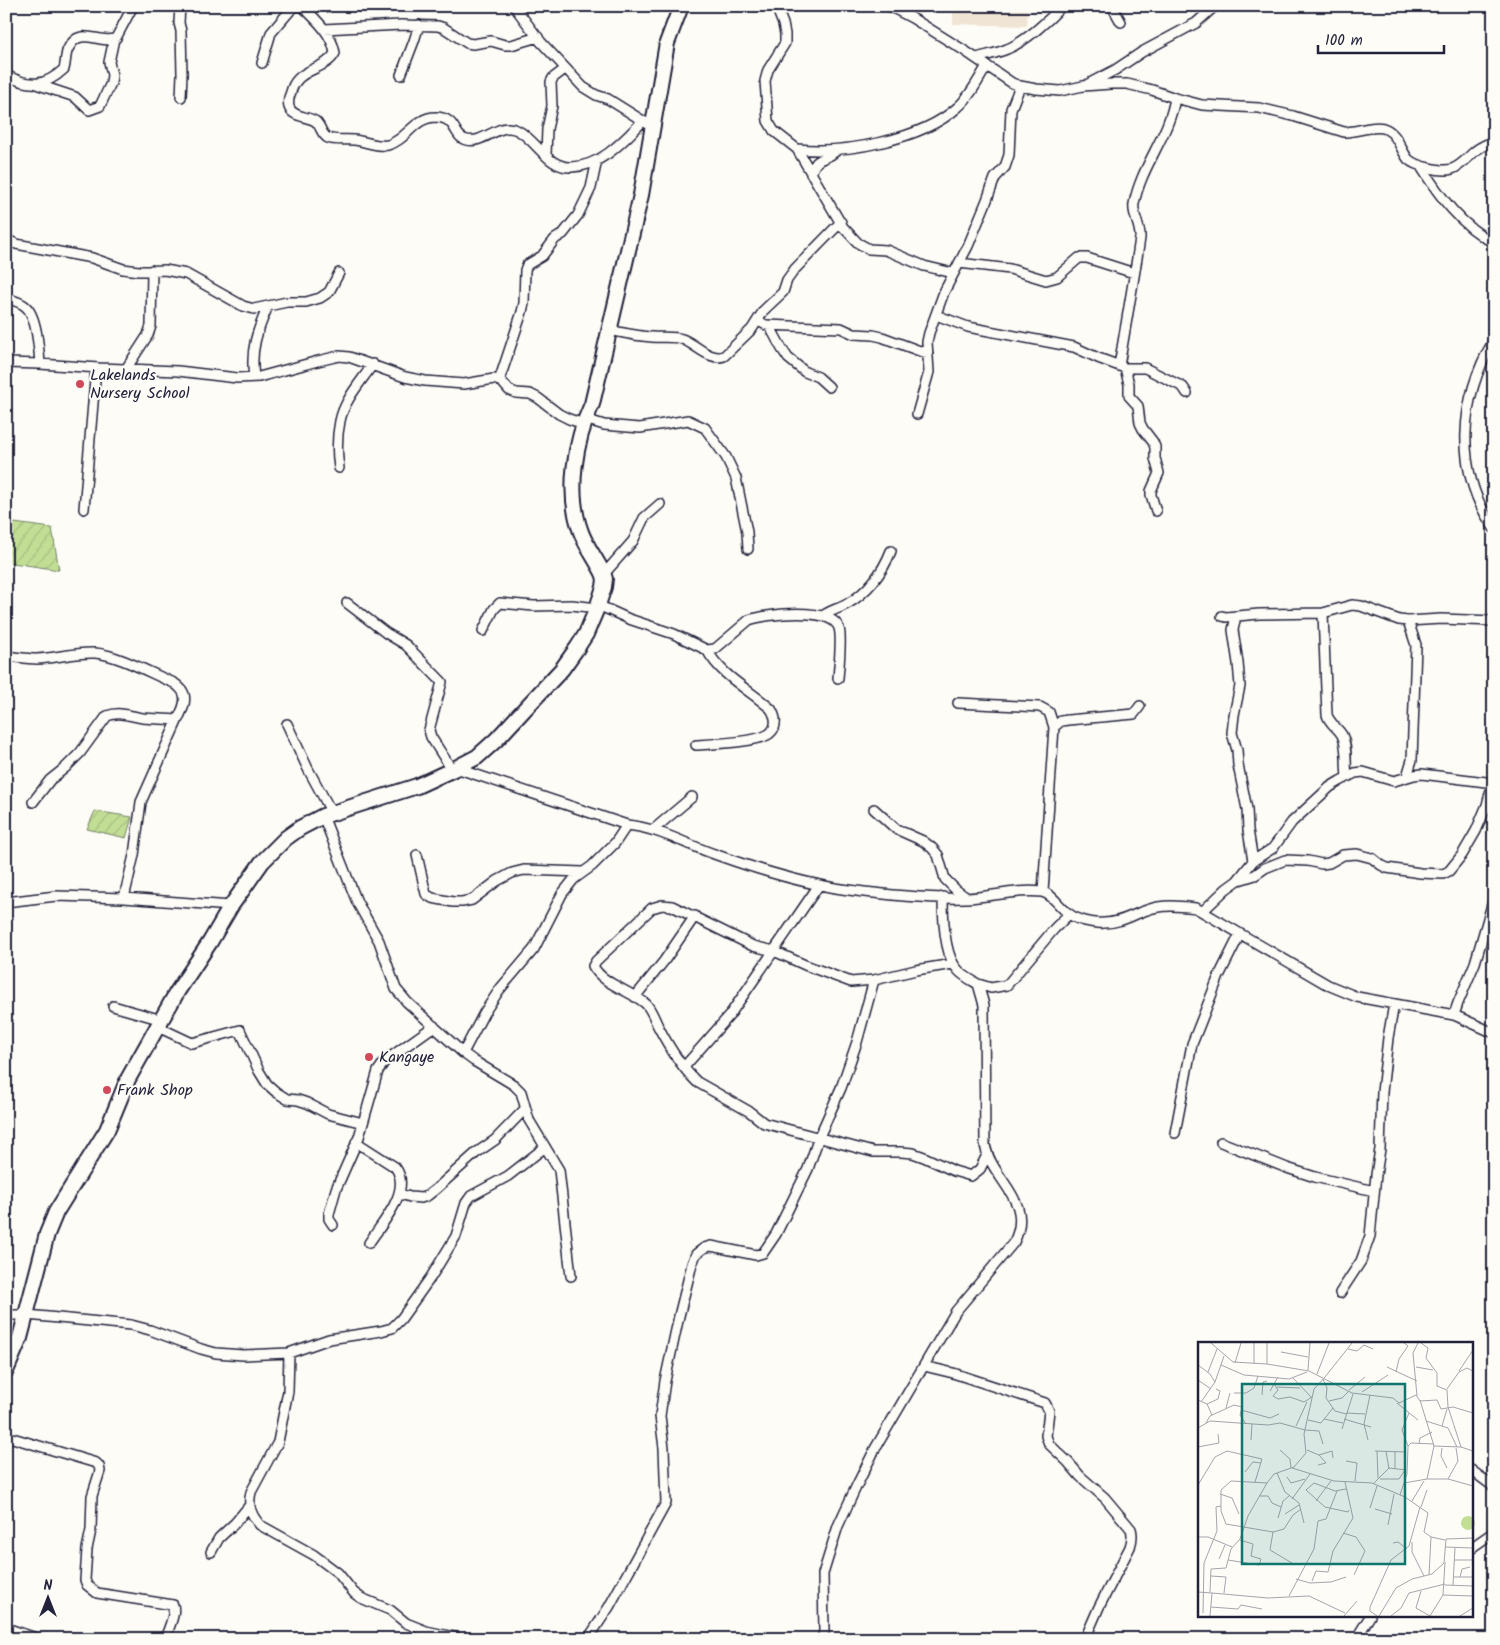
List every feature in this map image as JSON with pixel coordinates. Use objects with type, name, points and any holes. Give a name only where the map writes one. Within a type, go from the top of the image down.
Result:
[{"type":"street","points":[[39,84],[75,97],[89,110],[100,106],[111,83],[112,75],[109,62],[114,39],[119,34],[133,6]]},
{"type":"street","points":[[180,6],[181,97]]},
{"type":"street","points":[[262,63],[271,33],[294,6]]},
{"type":"street","points":[[302,6],[324,29],[334,49],[334,55],[331,59],[298,79],[290,93],[288,105],[292,112],[316,122],[326,138],[388,145],[402,137],[420,121],[436,117],[449,121],[461,138],[469,141],[503,128],[512,128],[531,140],[559,166],[570,168],[580,167],[597,160],[648,124]]},
{"type":"street","points":[[314,17],[316,6]]},
{"type":"street","points":[[514,6],[538,38],[582,87],[608,99],[648,124]]},
{"type":"street","points":[[6,1371],[20,1338],[47,1234],[56,1212],[107,1130],[128,1079],[177,992],[231,906],[262,862],[286,838],[300,828],[327,815],[417,786],[477,757],[496,740],[562,669],[586,634],[598,607],[604,587],[604,574],[581,533],[576,517],[574,461],[584,422],[592,404],[641,195],[648,124],[667,43],[681,6]]},
{"type":"street","points":[[776,6],[784,24],[785,43],[768,70],[765,80],[768,121],[774,131],[797,149],[846,232],[864,248],[886,250],[924,266],[953,273]]},
{"type":"street","points":[[889,6],[977,58],[1012,83],[1036,90],[1060,91],[1083,86],[1127,84],[1202,105],[1259,108],[1293,116],[1344,132],[1379,127],[1384,128],[1398,140],[1409,159],[1420,165],[1436,169],[1450,169],[1458,166],[1474,152],[1494,141]]},
{"type":"street","points":[[977,58],[1008,49],[1021,42],[1045,23],[1062,6]]},
{"type":"street","points":[[1112,6],[1121,22]]},
{"type":"street","points":[[1083,86],[1196,23],[1215,6]]},
{"type":"street","points":[[324,29],[418,25],[438,26],[467,43],[473,44],[491,41],[505,45],[538,38]]},
{"type":"street","points":[[401,75],[414,42],[418,25]]},
{"type":"street","points":[[8,78],[28,84],[47,82],[64,69],[70,45],[80,38],[91,36],[106,40],[114,39]]},
{"type":"street","points":[[797,149],[815,151],[882,142],[938,122],[960,106],[987,66]]},
{"type":"street","points":[[546,155],[547,128],[552,106],[551,82],[553,78],[565,69]]},
{"type":"street","points":[[917,414],[929,372],[930,363],[927,342],[944,292],[984,208],[995,178],[1004,168],[1009,155],[1011,109],[1020,86]]},
{"type":"street","points":[[1156,511],[1151,491],[1159,473],[1153,442],[1140,423],[1138,406],[1129,396],[1129,384],[1122,367],[1140,236],[1134,204],[1144,173],[1158,147],[1174,109],[1175,98]]},
{"type":"street","points":[[811,174],[818,160],[834,154],[838,149]]},
{"type":"street","points":[[499,381],[522,312],[527,264],[542,256],[578,215],[591,188],[597,160]]},
{"type":"street","points":[[1420,165],[1459,219],[1479,235],[1494,243]]},
{"type":"street","points":[[610,330],[640,336],[674,337],[713,357],[719,358],[729,353],[758,321],[764,310],[783,292],[787,280],[795,269],[840,222]]},
{"type":"street","points":[[6,239],[16,244],[92,258],[123,269],[139,271],[165,270],[186,274],[243,306],[254,310],[287,302],[306,302],[320,298],[330,292],[339,273]]},
{"type":"street","points":[[959,263],[1010,269],[1046,280],[1057,276],[1079,258],[1087,258],[1134,273]]},
{"type":"street","points":[[126,369],[148,335],[151,326],[152,270]]},
{"type":"street","points":[[6,298],[24,305],[28,309],[37,335],[40,364]]},
{"type":"street","points":[[254,377],[252,350],[268,306]]},
{"type":"street","points":[[936,315],[968,327],[1074,346],[1122,367],[1145,368],[1183,387],[1187,393]]},
{"type":"street","points":[[758,321],[769,325],[841,328],[854,334],[882,337],[928,354]]},
{"type":"street","points":[[769,325],[788,358],[806,372],[818,377],[829,387]]},
{"type":"street","points":[[1494,340],[1477,376],[1470,400],[1466,423],[1466,448],[1474,489],[1494,528]]},
{"type":"street","points":[[6,363],[178,371],[237,378],[254,377],[339,356],[349,357],[405,377],[425,381],[458,384],[487,380],[499,381],[509,390],[516,393],[530,394],[538,398],[569,419],[584,422],[640,428],[688,420],[705,428],[726,457],[736,478],[747,532],[748,548]]},
{"type":"street","points":[[339,468],[340,422],[344,408],[373,364]]},
{"type":"street","points":[[84,509],[96,368]]},
{"type":"street","points":[[604,574],[634,541],[644,518],[660,504]]},
{"type":"street","points":[[823,616],[829,611],[846,605],[862,595],[892,551]]},
{"type":"street","points":[[347,603],[406,646],[442,682],[429,730],[431,737],[454,769],[627,825],[645,827],[723,857],[804,882],[865,892],[910,896],[967,898],[1009,893],[1043,892],[1051,896],[1069,914],[1102,924],[1119,922],[1158,907],[1196,908],[1328,985],[1357,997],[1454,1015],[1494,1033]]},
{"type":"street","points":[[483,631],[494,609],[500,603],[534,606],[572,605],[598,607],[674,634],[707,650],[715,649],[748,620],[794,613],[823,616],[832,619],[839,628],[838,678]]},
{"type":"street","points":[[1222,616],[1323,613],[1352,605],[1361,606],[1399,620],[1494,621]]},
{"type":"street","points":[[1323,613],[1327,715],[1330,722],[1343,737],[1347,776]]},
{"type":"street","points":[[1236,616],[1233,630],[1240,686],[1232,733],[1237,750],[1238,765],[1247,809],[1253,861]]},
{"type":"street","points":[[1408,621],[1416,645],[1412,760],[1408,776]]},
{"type":"street","points":[[696,745],[759,738],[769,734],[776,722],[771,709],[724,672],[713,661],[707,650]]},
{"type":"street","points":[[6,656],[35,659],[67,654],[96,653],[111,656],[182,688],[185,702],[141,802],[134,855],[124,898]]},
{"type":"street","points":[[958,703],[1040,707],[1049,712],[1054,726],[1043,892]]},
{"type":"street","points":[[1054,726],[1061,721],[1134,714],[1140,706]]},
{"type":"street","points":[[33,802],[50,780],[80,753],[107,716],[114,713],[124,713],[145,718],[177,720]]},
{"type":"street","points":[[286,724],[327,815],[357,902],[379,942],[396,989],[407,1002],[463,1053],[514,1085],[520,1092],[529,1120],[544,1148],[559,1170],[571,1276]]},
{"type":"street","points":[[1412,760],[1422,774]]},
{"type":"street","points":[[1203,912],[1237,880],[1253,861],[1273,848],[1292,822],[1319,796],[1347,776],[1363,772],[1394,780],[1422,774],[1493,783],[1487,806],[1476,831],[1453,866],[1449,871],[1442,874],[1387,868],[1380,866],[1372,858],[1357,854],[1344,855],[1329,864],[1285,860],[1237,880]]},
{"type":"street","points":[[653,830],[692,797]]},
{"type":"street","points":[[874,809],[896,829],[932,848],[938,855],[945,879],[967,898]]},
{"type":"street","points":[[463,1053],[484,1013],[500,989],[534,949],[562,894],[574,879],[615,843],[627,825]]},
{"type":"street","points":[[417,855],[426,894],[432,898],[453,902],[472,900],[496,881],[512,873],[524,870],[583,872]]},
{"type":"street","points":[[684,1067],[729,1016],[819,884]]},
{"type":"street","points":[[6,902],[56,896],[124,898],[231,906]]},
{"type":"street","points":[[943,897],[944,931],[953,964],[958,970],[978,984],[991,988],[1006,985],[1069,914]]},
{"type":"street","points":[[1454,1015],[1475,963],[1492,911],[1494,898]]},
{"type":"street","points":[[953,964],[874,980],[851,982],[805,966],[774,951],[753,946],[696,916],[672,906],[662,905],[652,908],[593,966],[597,972],[621,990],[646,1004],[684,1067],[697,1082],[750,1112],[764,1123],[873,1152],[913,1153],[954,1171],[971,1176],[980,1169],[987,1155]]},
{"type":"street","points":[[635,997],[664,961],[696,916]]},
{"type":"street","points":[[1175,1133],[1192,1044],[1219,976],[1240,934]]},
{"type":"street","points":[[588,1639],[609,1607],[666,1503],[664,1448],[660,1429],[660,1416],[665,1381],[692,1264],[696,1254],[704,1248],[712,1246],[756,1256],[763,1252],[776,1234],[808,1169],[819,1138],[841,1088],[857,1042],[874,980]]},
{"type":"street","points":[[822,1639],[824,1631],[823,1574],[838,1526],[876,1447],[956,1311],[1014,1242],[1020,1230],[1021,1221],[1014,1198],[987,1155],[985,1145],[984,1006],[978,984]]},
{"type":"street","points":[[1340,1293],[1362,1262],[1370,1236],[1380,1139],[1382,1092],[1394,1004]]},
{"type":"street","points":[[113,1006],[160,1023],[192,1043],[240,1030],[259,1071],[267,1084],[276,1092],[287,1099],[307,1103],[328,1114],[363,1123]]},
{"type":"street","points":[[333,1225],[329,1214],[336,1188],[363,1123],[378,1072],[386,1061],[434,1026]]},
{"type":"street","points":[[400,1194],[421,1198],[427,1196],[476,1153],[495,1140],[525,1109]]},
{"type":"street","points":[[356,1142],[395,1167],[402,1180],[400,1194],[370,1243]]},
{"type":"street","points":[[1221,1142],[1315,1177],[1374,1191]]},
{"type":"street","points":[[6,1316],[27,1315],[131,1325],[216,1353],[251,1355],[289,1352],[340,1336],[362,1335],[392,1328],[401,1319],[431,1277],[456,1236],[466,1203],[471,1196],[508,1176],[544,1148]]},
{"type":"street","points":[[289,1352],[288,1391],[278,1442],[251,1492],[249,1506],[255,1520],[314,1555],[338,1573],[354,1593],[361,1598],[390,1610],[412,1626],[458,1638]]},
{"type":"street","points":[[924,1366],[962,1376],[1045,1403],[1049,1411],[1046,1436],[1049,1444],[1080,1476],[1105,1498],[1131,1529],[1132,1541],[1130,1547],[1085,1639]]},
{"type":"street","points":[[6,1436],[96,1463],[99,1466],[100,1471],[92,1496],[85,1580],[87,1586],[97,1593],[173,1605],[174,1613],[165,1639]]},
{"type":"street","points":[[1472,1471],[1494,1487]]},
{"type":"street","points":[[211,1552],[219,1538],[249,1506]]},
{"type":"street","points":[[1472,1547],[1494,1532]]},
{"type":"street","points":[[1356,1639],[1369,1618]]},
{"type":"street","points":[[6,1628],[39,1639]]},
{"type":"shaded area","points":[[953,6],[1028,6],[1027,26],[953,24]]},
{"type":"green space","points":[[14,523],[52,528],[59,570],[6,562],[6,550]]},
{"type":"green space","points":[[95,811],[132,817],[126,838],[87,829]]},
{"type":"place","name":"Lakelands Nursery School","points":[[80,384]]},
{"type":"place","name":"Kangaye","points":[[369,1057]]},
{"type":"place","name":"Frank Shop","points":[[107,1090]]}]
